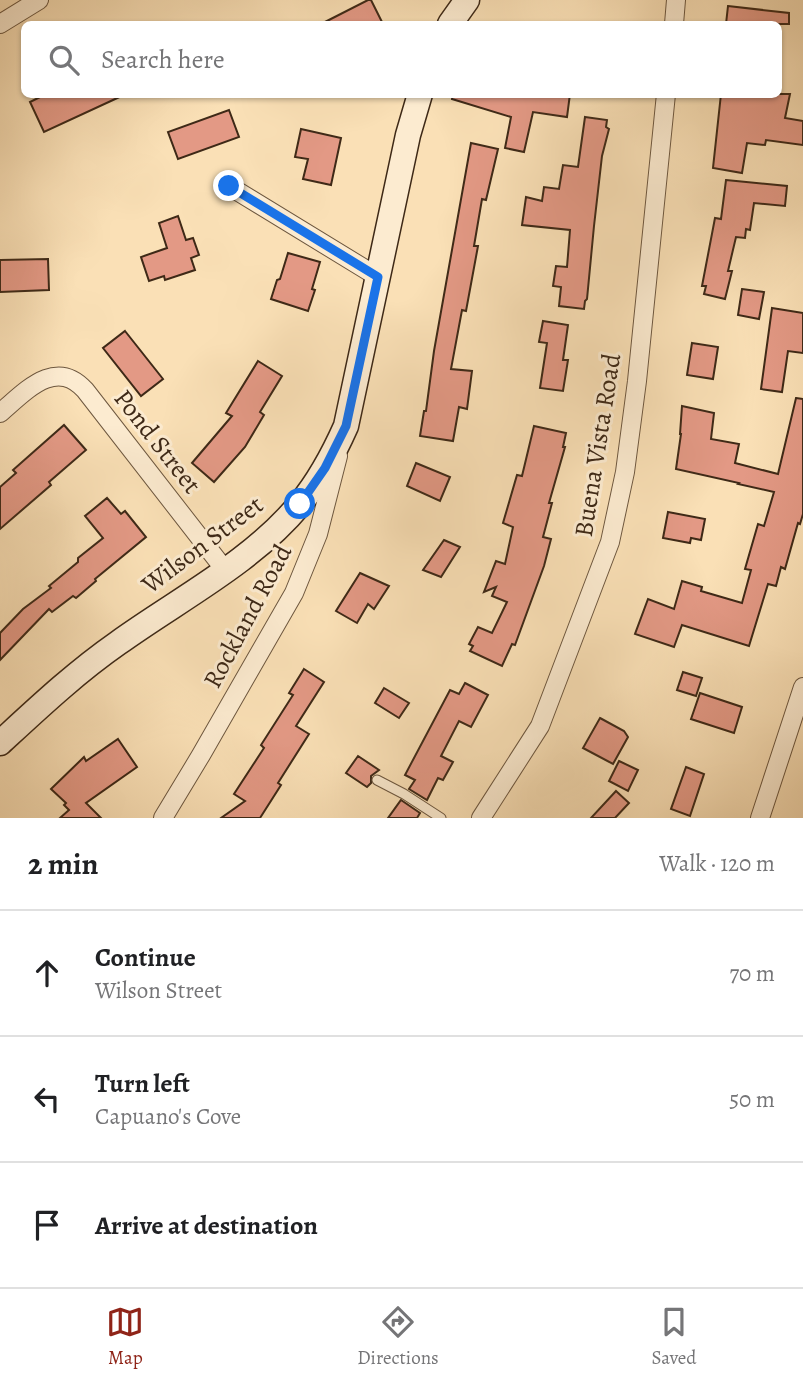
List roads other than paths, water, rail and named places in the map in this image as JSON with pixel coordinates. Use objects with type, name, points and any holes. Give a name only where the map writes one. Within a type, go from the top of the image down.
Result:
[{"type":"main road","points":[[452,21],[467,0]]},
{"type":"main road","name":"Wilson Street","points":[[0,743],[69,680],[117,643],[254,549],[300,504],[325,468],[346,426],[408,135],[419,98]]},
{"type":"street","points":[[0,24],[39,0]]},
{"type":"street","points":[[674,21],[676,0]]},
{"type":"street","name":"Buena Vista Road","points":[[481,818],[540,726],[610,542],[625,472],[635,394],[666,98]]},
{"type":"street","points":[[229,186],[378,277]]},
{"type":"street","name":"Pond Street","points":[[0,413],[33,386],[53,376],[72,378],[79,383],[225,570]]},
{"type":"street","name":"Rockland Road","points":[[163,818],[294,593],[318,534],[346,426]]},
{"type":"street","points":[[760,818],[803,687]]},
{"type":"lane","points":[[377,780],[441,818]]}]
